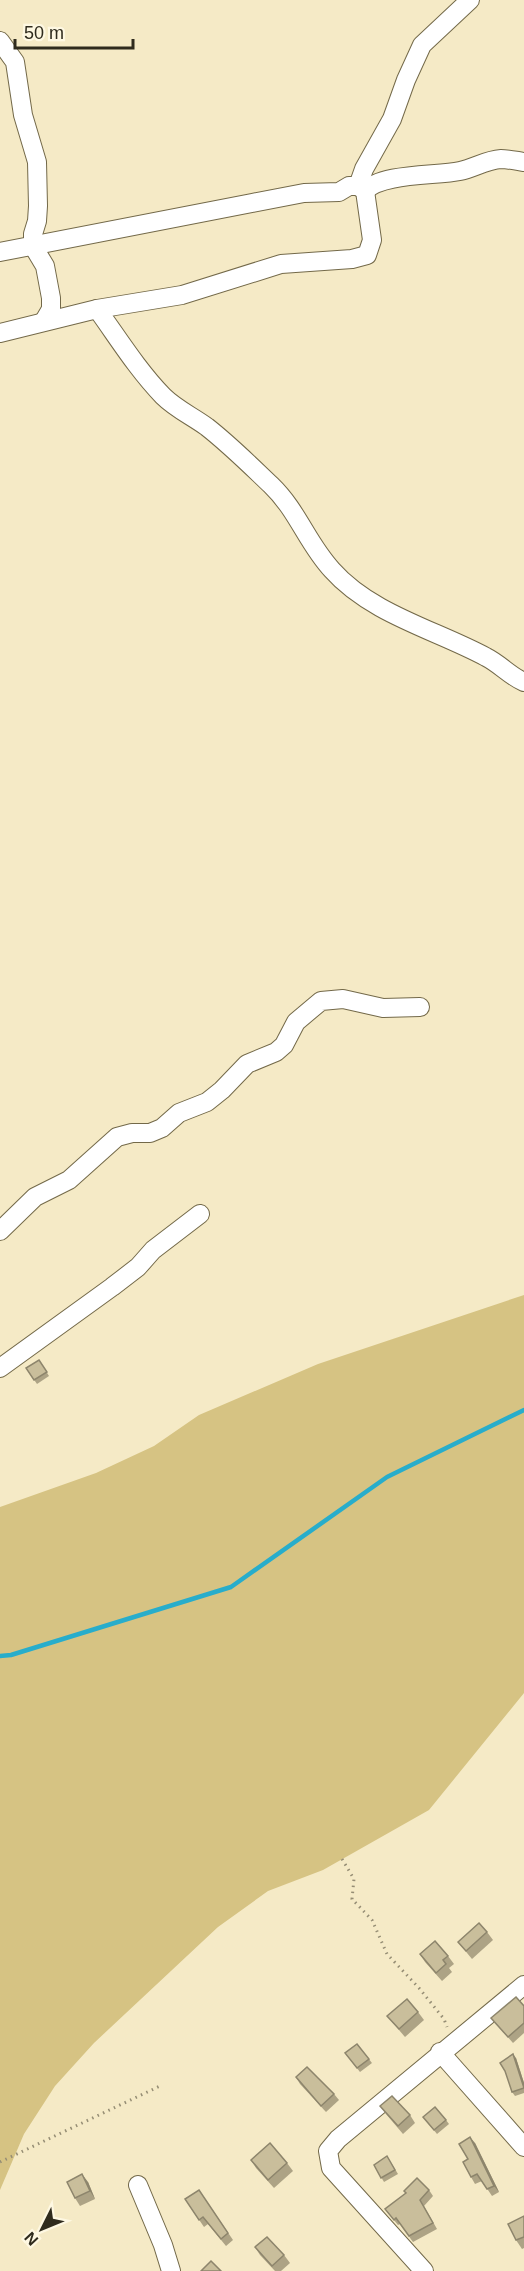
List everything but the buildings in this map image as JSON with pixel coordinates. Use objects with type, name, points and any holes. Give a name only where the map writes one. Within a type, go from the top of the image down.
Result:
[{"type":"street","points":[[0,333],[97,309],[182,295],[281,264],[352,259],[367,255],[372,240],[361,189],[364,169],[392,119],[422,45],[470,0]]},
{"type":"street","points":[[0,41],[15,62],[24,115],[37,162],[38,206],[33,246],[45,266],[51,298],[51,309],[44,321]]},
{"type":"street","points":[[0,252],[252,202],[304,194],[339,192],[349,186],[361,189],[420,174],[461,171],[483,162],[503,159],[524,162]]},
{"type":"street","points":[[97,309],[134,362],[163,396],[186,415],[207,427],[281,495],[296,514],[318,553],[334,572],[379,606],[486,656],[524,682]]},
{"type":"street","points":[[0,1231],[35,1197],[69,1180],[117,1137],[132,1133],[150,1133],[162,1128],[179,1113],[207,1102],[248,1064],[276,1052],[284,1045],[296,1022],[321,1001],[343,999],[382,1008],[420,1007]]},
{"type":"street","points":[[0,1368],[138,1267],[153,1250],[200,1214]]},
{"type":"street","points":[[424,2271],[331,2168],[328,2151],[338,2139],[446,2047],[524,1985]]},
{"type":"street","points":[[446,2047],[524,2147]]},
{"type":"street","points":[[138,2185],[163,2245],[171,2271]]},
{"type":"path","points":[[342,1859],[354,1879],[352,1899],[372,1920],[387,1954],[444,2019],[446,2047]]},
{"type":"path","points":[[0,2163],[160,2086]]},
{"type":"shaded area","points":[[524,1295],[524,1693],[429,1810],[323,1870],[268,1891],[218,1927],[94,2043],[55,2086],[24,2134],[0,2190],[0,1507],[96,1473],[154,1446],[199,1415],[318,1364]]},
{"type":"waterway","points":[[0,1656],[11,1655],[231,1587],[387,1477],[524,1410]]}]
